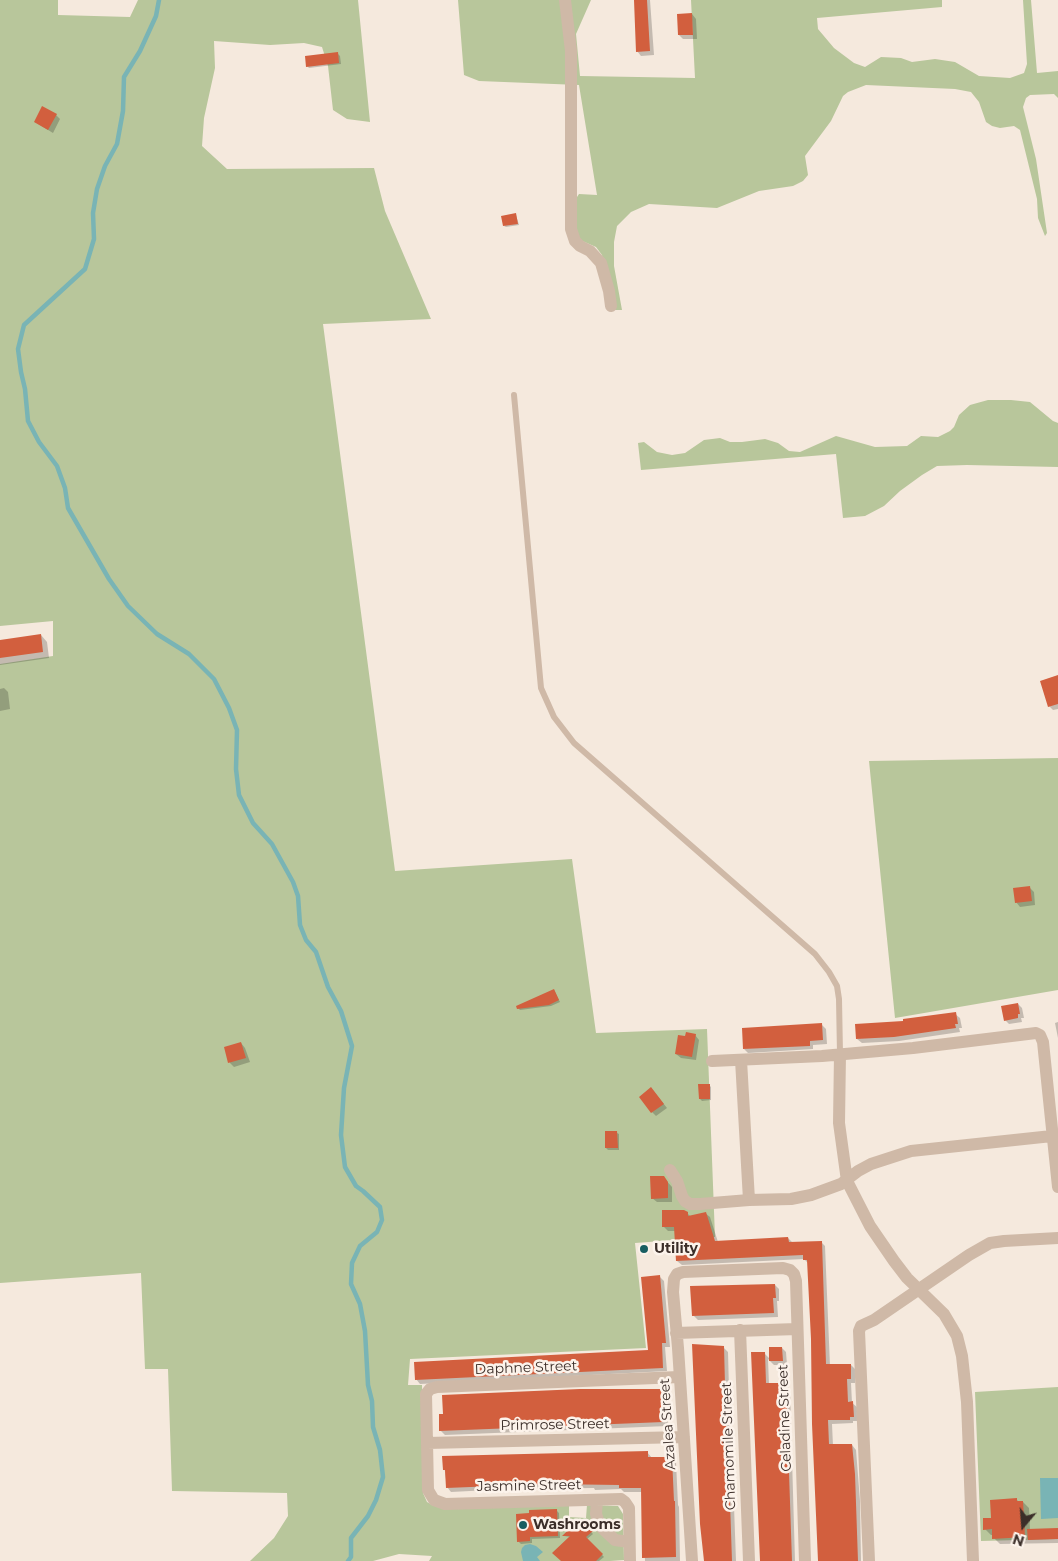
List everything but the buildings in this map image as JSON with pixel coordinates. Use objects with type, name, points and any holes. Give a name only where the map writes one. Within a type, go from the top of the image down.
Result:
[{"type":"street","points":[[565,0],[571,51],[571,229],[575,240],[580,246],[590,251],[601,263],[609,291],[610,306]]},
{"type":"street","points":[[712,1061],[941,1046],[1036,1033],[1040,1035],[1043,1042],[1058,1187]]},
{"type":"street","points":[[840,1054],[839,1123],[847,1181],[870,1226],[894,1261],[918,1289],[944,1314],[957,1336],[962,1356],[968,1402],[973,1561]]},
{"type":"street","points":[[741,1060],[748,1200]]},
{"type":"street","points":[[670,1170],[682,1196],[690,1204],[801,1198],[847,1181],[858,1171],[871,1164],[911,1151],[1052,1136]]},
{"type":"street","points":[[869,1561],[859,1330],[862,1325],[874,1320],[977,1249],[990,1243],[1012,1240],[1058,1238]]},
{"type":"street","name":"Celadine Street","points":[[673,1286],[674,1279],[683,1272],[783,1268],[790,1270],[794,1274],[796,1281],[805,1561]]},
{"type":"street","name":"Azalea Street","points":[[673,1286],[692,1561]]},
{"type":"street","points":[[676,1333],[797,1329]]},
{"type":"street","name":"Chamomile Street","points":[[740,1330],[749,1561]]},
{"type":"street","name":"Daphne Street","points":[[427,1443],[426,1394],[433,1387],[679,1377]]},
{"type":"street","name":"Primrose Street","points":[[427,1443],[684,1437]]},
{"type":"street","name":"Jasmine Street","points":[[427,1443],[428,1490],[434,1500],[439,1503],[597,1500],[621,1500],[625,1502],[629,1508],[630,1561]]},
{"type":"street","points":[[597,1500],[596,1514],[600,1526],[615,1540],[629,1542]]},
{"type":"lane","points":[[514,395],[541,688],[554,717],[574,743],[815,954],[837,986],[840,1054]]},
{"type":"green space","points":[[0,0],[58,0],[58,15],[130,17],[138,0],[358,0],[370,122],[347,119],[333,110],[328,66],[322,47],[304,43],[270,45],[214,41],[215,68],[204,118],[202,146],[227,169],[374,168],[385,211],[431,319],[323,324],[395,871],[572,859],[596,1033],[707,1029],[715,1237],[635,1243],[646,1348],[410,1359],[408,1385],[422,1385],[423,1493],[427,1502],[434,1506],[569,1505],[569,1517],[586,1518],[587,1505],[618,1506],[623,1514],[624,1560],[429,1561],[432,1556],[399,1554],[373,1561],[250,1561],[274,1538],[288,1516],[287,1493],[172,1491],[168,1369],[145,1369],[141,1273],[0,1283],[0,664],[53,656],[53,621],[0,626]]},
{"type":"green space","points":[[458,0],[591,0],[576,34],[580,76],[695,78],[691,0],[942,0],[942,7],[817,18],[818,29],[834,48],[854,63],[865,67],[881,57],[901,58],[912,62],[935,59],[955,62],[979,76],[1010,78],[1024,73],[1027,64],[1023,0],[1031,0],[1037,73],[1058,71],[1058,98],[1054,94],[1030,95],[1026,98],[1023,107],[1036,159],[1047,233],[1045,236],[1038,218],[1037,199],[1020,130],[1014,126],[1000,128],[986,122],[979,102],[971,92],[955,89],[866,85],[843,96],[831,121],[805,156],[808,175],[803,181],[793,186],[759,191],[717,208],[649,204],[631,212],[617,226],[614,242],[614,266],[622,310],[615,310],[602,255],[596,247],[580,240],[576,232],[575,200],[579,194],[597,195],[579,85],[479,81],[464,75]]},
{"type":"green space","points":[[988,400],[1030,402],[1058,423],[1058,467],[937,466],[900,491],[884,506],[865,516],[843,518],[836,454],[641,470],[638,443],[644,442],[657,452],[672,455],[685,453],[704,440],[720,438],[730,442],[765,439],[778,443],[789,451],[800,452],[836,436],[875,447],[907,446],[921,436],[938,437],[950,431],[954,427],[959,415],[970,405]]},
{"type":"green space","points":[[1058,758],[1058,990],[895,1018],[869,761]]},
{"type":"green space","points":[[1058,1387],[1058,1539],[981,1541],[975,1392]]},
{"type":"water","points":[[1040,1478],[1058,1478],[1058,1518],[1041,1519]]},
{"type":"water","points":[[530,1544],[543,1552],[537,1557],[540,1561],[523,1561],[522,1548]]},
{"type":"waterway","points":[[159,0],[156,16],[140,51],[124,77],[123,111],[117,144],[105,166],[97,189],[93,213],[94,239],[85,269],[24,325],[18,349],[28,421],[39,442],[57,466],[65,488],[68,508],[109,579],[128,606],[157,634],[189,654],[214,679],[229,708],[237,730],[236,769],[239,795],[253,823],[272,844],[293,882],[298,896],[300,925],[306,940],[316,952],[328,987],[341,1011],[352,1046],[344,1088],[341,1135],[345,1167],[356,1186],[380,1207],[382,1220],[377,1232],[360,1246],[352,1263],[351,1284],[360,1304],[365,1331],[373,1427],[380,1450],[383,1477],[376,1500],[368,1516],[351,1538],[351,1557],[348,1561]]},
{"type":"place","name":"Utility","points":[[644,1249]]},
{"type":"place","name":"Washrooms","points":[[523,1525]]}]
